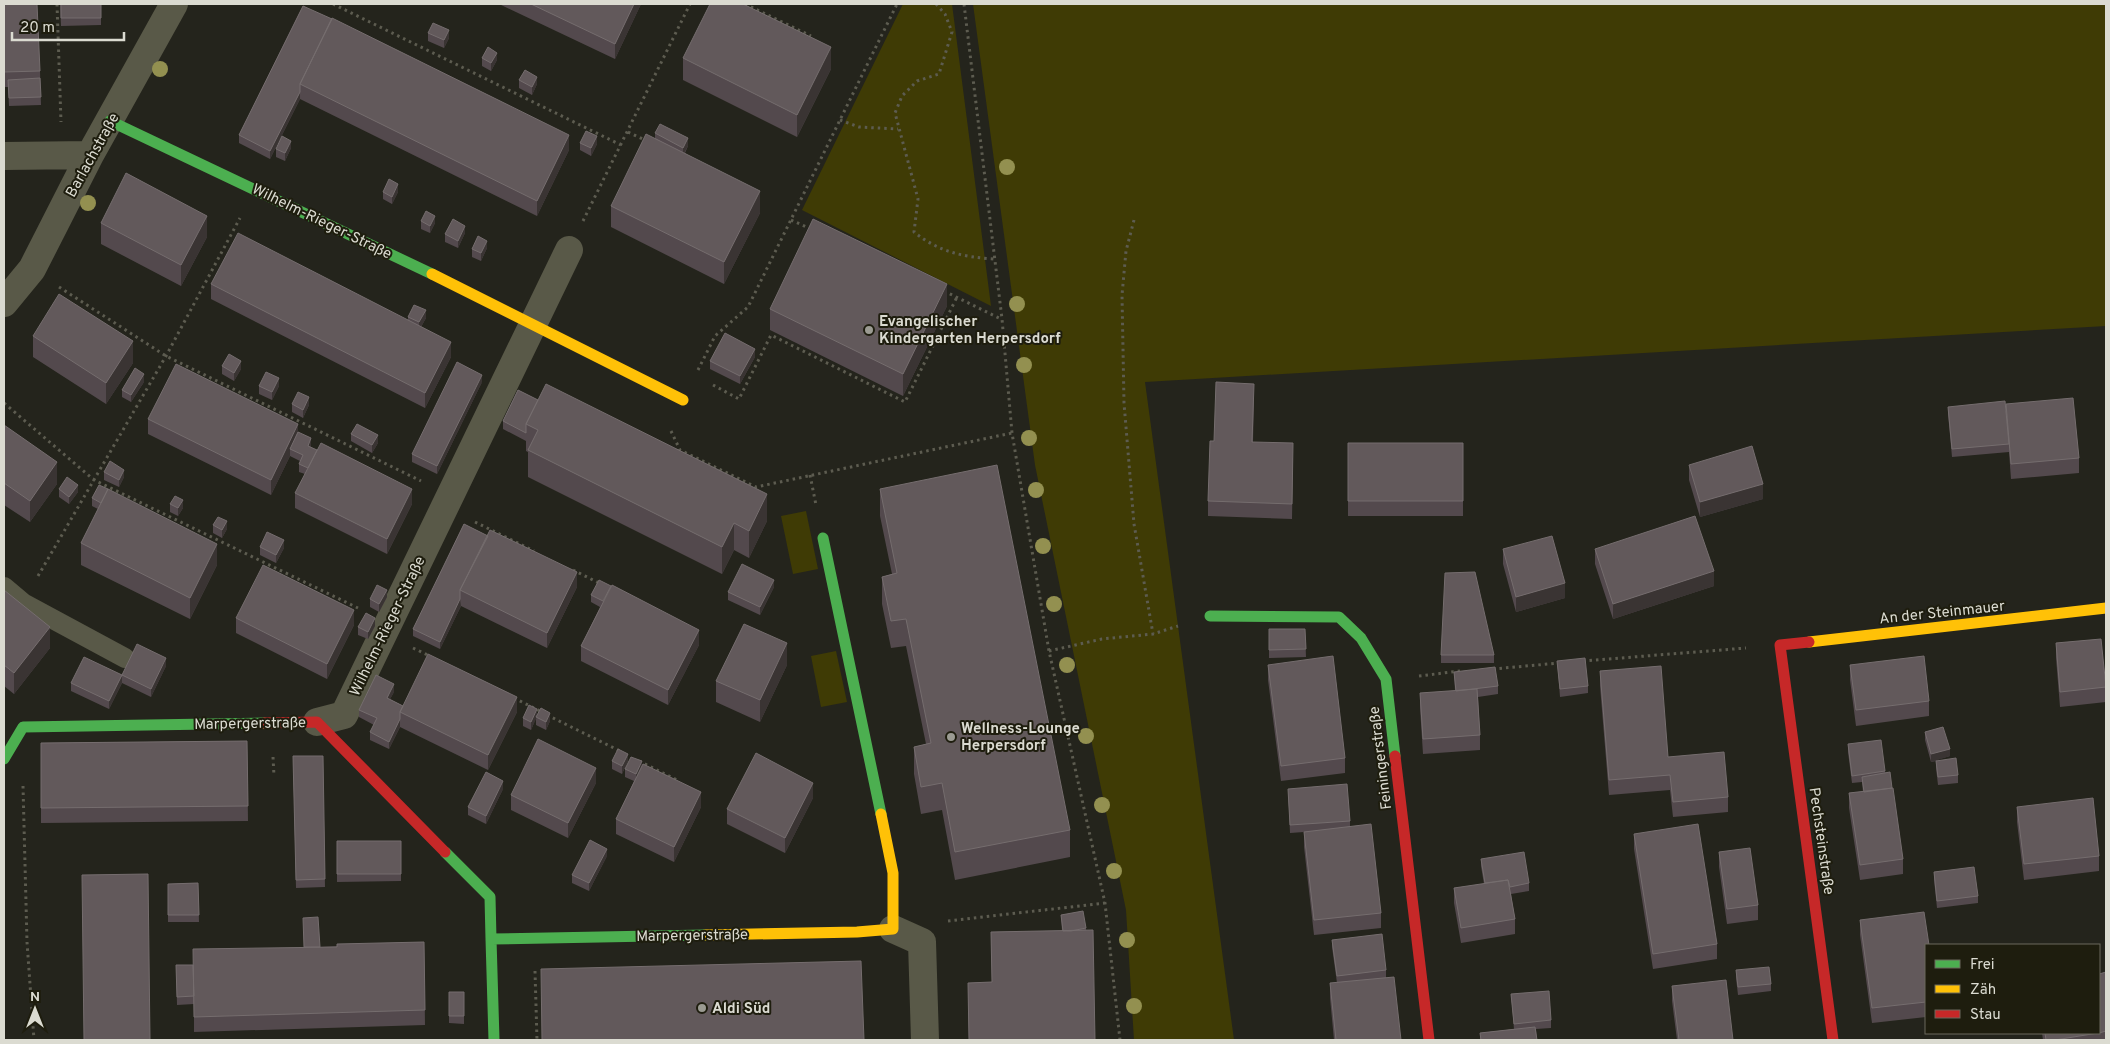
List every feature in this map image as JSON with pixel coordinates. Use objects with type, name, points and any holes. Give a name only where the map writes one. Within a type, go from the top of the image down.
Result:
[{"type":"street","name":"Barlachstraße","points":[[4,303],[32,269],[90,155],[174,4]]},
{"type":"street","name":"Wilhelm-Rieger-Straße","points":[[110,121],[256,189],[533,323],[683,400]]},
{"type":"street","points":[[4,156],[90,155]]},
{"type":"street","name":"Wilhelm-Rieger-Straße","points":[[317,722],[344,715],[569,250]]},
{"type":"street","points":[[823,538],[893,873],[893,928],[922,942],[925,1040]]},
{"type":"street","name":"An der Steinmauer","points":[[1780,645],[2106,608]]},
{"type":"street","name":"Feiningerstraße","points":[[1210,616],[1339,617],[1361,638],[1386,679],[1429,1040]]},
{"type":"street","name":"Pechsteinstraße","points":[[1780,645],[1833,1040]]},
{"type":"street","name":"Marpergerstraße","points":[[4,759],[22,727],[317,722],[490,897],[494,1040]]},
{"type":"street","name":"Marpergerstraße","points":[[491,939],[857,932],[893,928]]},
{"type":"lane","points":[[4,587],[22,603],[125,658]]},
{"type":"path","points":[[57,4],[62,155]]},
{"type":"path","points":[[333,4],[621,145]]},
{"type":"path","points":[[569,250],[690,4]]},
{"type":"path","points":[[745,4],[811,36]]},
{"type":"path","points":[[897,4],[748,307],[715,336],[669,428],[680,450],[756,487],[1012,433]]},
{"type":"path","points":[[936,4],[945,14],[952,32],[939,74],[917,81],[902,96],[895,113],[918,199],[914,232],[945,252],[968,257],[994,258]]},
{"type":"path","points":[[964,4],[1002,319],[1012,433],[1049,651],[1105,903],[1120,1040]]},
{"type":"path","points":[[840,120],[859,126],[898,129]]},
{"type":"path","points":[[628,132],[654,144]]},
{"type":"path","points":[[22,603],[166,356],[256,189]]},
{"type":"path","points":[[791,220],[817,232]]},
{"type":"path","points":[[1134,220],[1126,251],[1122,295],[1124,403],[1134,524],[1153,634]]},
{"type":"path","points":[[32,269],[166,356],[448,501],[540,554]]},
{"type":"path","points":[[940,289],[1002,319]]},
{"type":"path","points":[[695,376],[739,399],[771,335],[905,402],[957,297]]},
{"type":"path","points":[[4,403],[94,480],[386,628],[436,659]]},
{"type":"path","points":[[566,567],[601,584]]},
{"type":"path","points":[[1049,651],[1102,639],[1153,634],[1210,616]]},
{"type":"path","points":[[1577,662],[1780,645]]},
{"type":"path","points":[[1489,669],[1567,662]]},
{"type":"path","points":[[1386,679],[1470,670]]},
{"type":"path","points":[[505,694],[627,755]]},
{"type":"path","points":[[636,759],[679,781]]},
{"type":"path","points":[[23,776],[28,942],[34,1040]]},
{"type":"path","points":[[893,928],[1105,903]]},
{"type":"path","points":[[535,972],[537,1040]]},
{"type":"shaded area","points":[[903,4],[952,4],[991,306],[802,210]]},
{"type":"shaded area","points":[[973,4],[2106,4],[2106,326],[1145,382],[1234,1040],[1134,1040],[1126,910],[1035,465]]},
{"type":"shaded area","points":[[806,511],[818,569],[793,574],[781,516]]},
{"type":"shaded area","points":[[836,651],[847,702],[821,707],[811,656]]},
{"type":"building","points":[[4,4],[37,4],[40,71],[4,72]]},
{"type":"building","points":[[61,4],[101,4],[101,18],[61,18]]},
{"type":"building","points":[[531,4],[634,4],[615,44]]},
{"type":"building","points":[[710,4],[743,4],[831,47],[797,115],[683,58]]},
{"type":"building","points":[[303,6],[332,19],[300,84],[300,92],[270,151],[239,135]]},
{"type":"building","points":[[332,18],[569,135],[537,201],[300,84]]},
{"type":"building","points":[[433,23],[449,30],[444,40],[428,33]]},
{"type":"building","points":[[488,47],[497,53],[491,63],[482,58]]},
{"type":"building","points":[[525,70],[537,77],[532,87],[519,80]]},
{"type":"building","points":[[40,78],[41,97],[9,98],[8,80]]},
{"type":"building","points":[[660,124],[688,138],[683,148],[655,133]]},
{"type":"building","points":[[586,131],[597,136],[591,148],[580,143]]},
{"type":"building","points":[[646,134],[760,191],[724,262],[611,206]]},
{"type":"building","points":[[282,136],[291,141],[285,153],[276,149]]},
{"type":"building","points":[[126,173],[207,216],[181,265],[101,223]]},
{"type":"building","points":[[389,179],[398,184],[392,197],[383,192]]},
{"type":"building","points":[[426,211],[435,216],[430,226],[421,221]]},
{"type":"building","points":[[453,219],[465,226],[458,241],[445,234]]},
{"type":"building","points":[[813,219],[947,284],[903,374],[770,309]]},
{"type":"building","points":[[238,233],[451,342],[425,393],[211,284]]},
{"type":"building","points":[[478,236],[487,241],[481,253],[472,249]]},
{"type":"building","points":[[59,294],[133,341],[106,383],[33,336]]},
{"type":"building","points":[[414,305],[426,310],[419,322],[408,317]]},
{"type":"building","points":[[725,333],[755,349],[740,376],[710,361]]},
{"type":"building","points":[[229,354],[241,361],[234,373],[222,366]]},
{"type":"building","points":[[457,362],[482,375],[437,466],[412,454]]},
{"type":"building","points":[[176,364],[298,424],[271,480],[148,419]]},
{"type":"building","points":[[135,368],[144,374],[131,395],[122,390]]},
{"type":"building","points":[[266,372],[279,378],[272,392],[259,386]]},
{"type":"building","points":[[1216,382],[1254,384],[1252,442],[1293,443],[1292,504],[1208,501],[1210,441],[1214,441]]},
{"type":"building","points":[[546,384],[767,494],[749,531],[734,523],[722,547],[528,450],[538,430],[526,424]]},
{"type":"building","points":[[518,390],[538,400],[526,424],[526,433],[503,421]]},
{"type":"building","points":[[298,392],[309,397],[303,410],[292,404]]},
{"type":"building","points":[[2073,398],[2079,458],[2011,464],[2006,404]]},
{"type":"building","points":[[2005,401],[2009,444],[1952,449],[1948,407]]},
{"type":"building","points":[[357,424],[378,435],[372,445],[351,434]]},
{"type":"building","points":[[4,425],[57,462],[30,501],[4,483]]},
{"type":"building","points":[[298,432],[311,438],[308,446],[317,450],[308,468],[299,464],[303,455],[290,449]]},
{"type":"building","points":[[321,443],[412,489],[387,539],[295,493]]},
{"type":"building","points":[[1348,443],[1463,443],[1463,501],[1348,501]]},
{"type":"building","points":[[1752,446],[1763,484],[1700,502],[1689,465]]},
{"type":"building","points":[[110,461],[124,470],[119,480],[104,472]]},
{"type":"building","points":[[997,465],[1070,830],[955,852],[942,783],[921,787],[914,747],[931,743],[906,619],[891,621],[882,577],[897,573],[880,489]]},
{"type":"building","points":[[67,477],[78,485],[69,497],[59,489]]},
{"type":"building","points":[[99,485],[108,489],[101,503],[92,498]]},
{"type":"building","points":[[108,489],[217,544],[190,598],[81,543]]},
{"type":"building","points":[[175,496],[183,500],[178,508],[170,504]]},
{"type":"building","points":[[1695,516],[1714,571],[1613,604],[1595,549]]},
{"type":"building","points":[[218,517],[227,521],[222,530],[213,525]]},
{"type":"building","points":[[464,524],[488,536],[460,590],[460,599],[440,642],[413,629]]},
{"type":"building","points":[[490,530],[577,572],[547,633],[460,590]]},
{"type":"building","points":[[267,532],[284,540],[276,555],[260,547]]},
{"type":"building","points":[[1552,536],[1565,583],[1516,597],[1503,549]]},
{"type":"building","points":[[742,564],[774,580],[760,607],[728,592]]},
{"type":"building","points":[[263,565],[354,610],[327,664],[236,618]]},
{"type":"building","points":[[1475,572],[1494,655],[1441,655],[1445,573]]},
{"type":"building","points":[[599,580],[611,586],[603,601],[591,595]]},
{"type":"building","points":[[377,585],[387,590],[379,604],[370,599]]},
{"type":"building","points":[[612,585],[699,630],[668,690],[581,646]]},
{"type":"building","points":[[4,590],[50,627],[14,673],[4,665]]},
{"type":"building","points":[[366,613],[375,618],[368,632],[358,627]]},
{"type":"building","points":[[744,624],[787,643],[760,700],[716,681]]},
{"type":"building","points":[[1269,629],[1305,629],[1306,649],[1269,650]]},
{"type":"building","points":[[2101,639],[2106,687],[2060,692],[2056,643]]},
{"type":"building","points":[[137,644],[166,658],[151,689],[122,675]]},
{"type":"building","points":[[428,654],[517,697],[488,755],[400,712]]},
{"type":"building","points":[[1333,656],[1345,758],[1281,766],[1268,665]]},
{"type":"building","points":[[1924,656],[1929,701],[1856,710],[1850,665]]},
{"type":"building","points":[[84,657],[122,675],[109,701],[71,683]]},
{"type":"building","points":[[1585,658],[1588,686],[1560,689],[1557,661]]},
{"type":"building","points":[[1661,666],[1668,757],[1724,752],[1728,797],[1673,802],[1670,775],[1609,780],[1600,671]]},
{"type":"building","points":[[1495,667],[1498,686],[1456,691],[1454,672]]},
{"type":"building","points":[[376,675],[394,684],[387,698],[403,706],[400,712],[400,719],[389,742],[370,732],[377,718],[359,710]]},
{"type":"building","points":[[1477,689],[1480,735],[1423,739],[1420,693]]},
{"type":"building","points":[[529,705],[537,709],[531,722],[523,718]]},
{"type":"building","points":[[541,708],[550,713],[546,722],[536,717]]},
{"type":"building","points":[[1943,727],[1950,749],[1931,754],[1925,732]]},
{"type":"building","points":[[538,739],[596,768],[568,823],[511,795]]},
{"type":"building","points":[[1881,740],[1885,771],[1852,776],[1848,744]]},
{"type":"building","points":[[247,741],[248,806],[41,808],[41,743]]},
{"type":"building","points":[[618,749],[628,754],[622,766],[612,761]]},
{"type":"building","points":[[756,753],[813,783],[785,838],[727,809]]},
{"type":"building","points":[[293,756],[323,756],[325,879],[296,880]]},
{"type":"building","points":[[631,757],[642,761],[636,774],[625,769]]},
{"type":"building","points":[[1956,758],[1958,775],[1938,777],[1936,761]]},
{"type":"building","points":[[643,764],[701,792],[674,847],[616,819]]},
{"type":"building","points":[[486,772],[503,781],[486,816],[468,807]]},
{"type":"building","points":[[1890,772],[1892,788],[1864,792],[1862,777]]},
{"type":"building","points":[[1347,784],[1350,821],[1290,825],[1288,789]]},
{"type":"building","points":[[1893,788],[1903,859],[1860,865],[1849,793]]},
{"type":"building","points":[[2093,798],[2099,856],[2024,864],[2017,807]]},
{"type":"building","points":[[1371,824],[1381,913],[1314,920],[1304,832]]},
{"type":"building","points":[[1698,824],[1717,944],[1653,954],[1634,834]]},
{"type":"building","points":[[590,840],[607,849],[589,883],[572,875]]},
{"type":"building","points":[[337,841],[401,841],[401,874],[337,874]]},
{"type":"building","points":[[1750,848],[1758,905],[1727,909],[1719,852]]},
{"type":"building","points":[[1524,852],[1529,883],[1510,887],[1508,880],[1485,883],[1481,859]]},
{"type":"building","points":[[1974,867],[1978,896],[1937,901],[1934,872]]},
{"type":"building","points":[[148,874],[150,1040],[84,1040],[82,875]]},
{"type":"building","points":[[1508,880],[1515,919],[1461,928],[1454,888]]},
{"type":"building","points":[[198,883],[199,915],[168,915],[168,884]]},
{"type":"building","points":[[1083,911],[1086,928],[1063,931],[1061,915]]},
{"type":"building","points":[[1924,912],[1929,944],[1925,944],[1925,1002],[1872,1008],[1860,920]]},
{"type":"building","points":[[318,917],[320,947],[304,947],[303,918]]},
{"type":"building","points":[[1093,930],[1095,1040],[969,1040],[968,983],[992,982],[991,932]]},
{"type":"building","points":[[1382,934],[1386,970],[1337,976],[1332,940]]},
{"type":"building","points":[[424,942],[425,1010],[194,1017],[193,949],[337,947],[337,944]]},
{"type":"building","name":"Aldi Süd","points":[[861,961],[864,1040],[542,1040],[541,969]]},
{"type":"building","points":[[176,965],[193,965],[194,996],[177,997]]},
{"type":"building","points":[[1769,967],[1771,984],[1738,987],[1736,970]]},
{"type":"building","points":[[2106,972],[2106,1031],[2100,1033],[2100,974]]},
{"type":"building","points":[[1394,977],[1401,1040],[1336,1040],[1330,983]]},
{"type":"building","points":[[1726,980],[1733,1040],[1679,1040],[1672,986]]},
{"type":"building","points":[[1549,991],[1551,1020],[1514,1024],[1511,994]]},
{"type":"building","points":[[449,992],[464,992],[464,1016],[449,1016]]},
{"type":"building","points":[[1535,1027],[1537,1040],[1481,1040],[1480,1033]]},
{"type":"building","points":[[2045,1034],[2092,1034],[2055,1040],[2046,1040]]},
{"type":"traffic: fast","points":[[110,121],[432,274]]},
{"type":"traffic: fast","points":[[823,538],[881,814]]},
{"type":"traffic: fast","points":[[1210,616],[1339,617],[1361,638],[1386,679],[1395,756]]},
{"type":"traffic: fast","points":[[4,759],[23,727],[264,723]]},
{"type":"traffic: fast","points":[[445,852],[490,897],[491,939]]},
{"type":"traffic: fast","points":[[494,1040],[491,939],[705,935]]},
{"type":"traffic: slow","points":[[432,274],[683,400]]},
{"type":"traffic: slow","points":[[1809,642],[2106,608]]},
{"type":"traffic: slow","points":[[705,935],[857,932],[893,929],[893,873],[881,814]]},
{"type":"traffic: jam","points":[[1809,642],[1780,645],[1833,1040]]},
{"type":"traffic: jam","points":[[264,723],[317,722],[445,852]]},
{"type":"traffic: jam","points":[[1395,756],[1429,1040]]},
{"type":"place","name":"Evangelischer Kindergarten Herpersdorf","points":[[869,330]]},
{"type":"place","name":"Wellness-Lounge Herpersdorf","points":[[951,737]]},
{"type":"place","name":"Aldi Süd","points":[[702,1008]]}]
